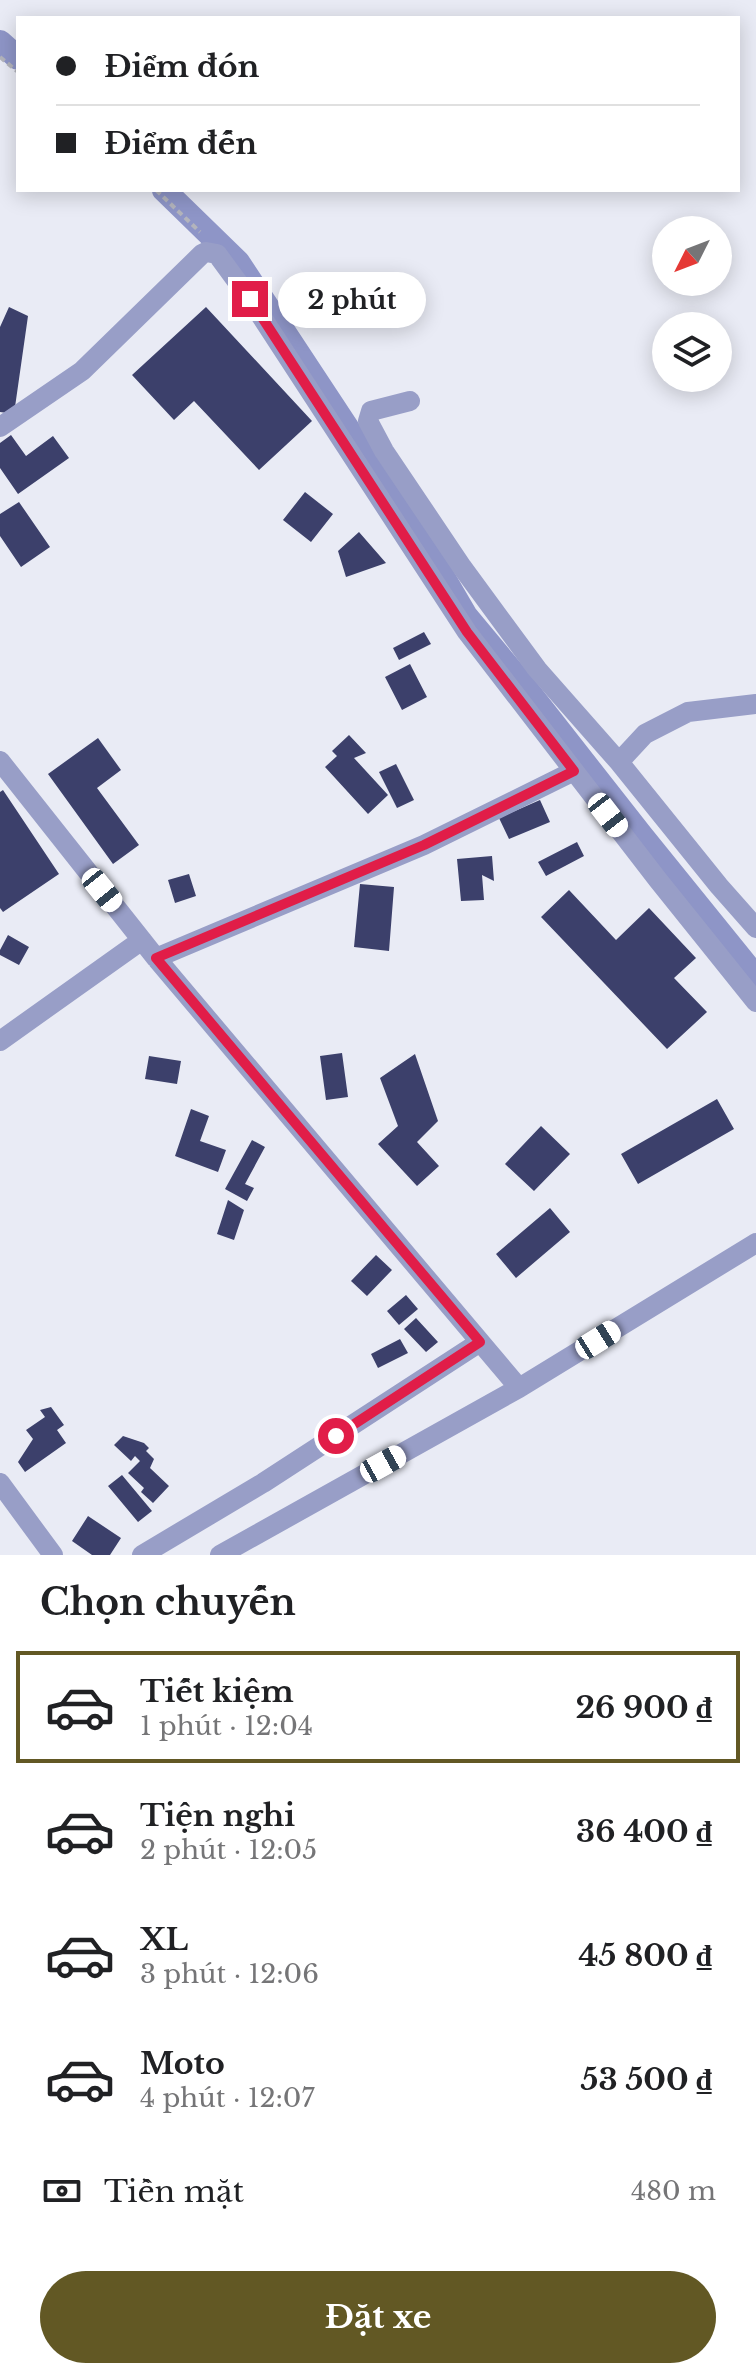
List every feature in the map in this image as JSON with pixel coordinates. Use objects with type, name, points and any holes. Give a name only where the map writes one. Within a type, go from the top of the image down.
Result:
[{"type":"street","points":[[0,427],[82,371],[202,254],[217,254],[250,299],[467,632],[756,1002]]},
{"type":"street","points":[[410,401],[371,411],[368,421],[384,451],[462,567],[537,669],[619,762],[756,928]]},
{"type":"street","points":[[619,762],[645,734],[688,712],[756,704]]},
{"type":"street","points":[[0,761],[156,958],[519,1388]]},
{"type":"street","points":[[156,958],[424,845],[574,771]]},
{"type":"street","points":[[0,1041],[142,940]]},
{"type":"street","points":[[220,1555],[519,1388],[756,1243]]},
{"type":"street","points":[[142,1555],[263,1483],[480,1342]]},
{"type":"street","points":[[0,1483],[53,1555]]},
{"type":"path","points":[[0,57],[16,70]]},
{"type":"path","points":[[158,192],[204,236],[217,254]]},
{"type":"building","points":[[9,307],[28,316],[14,414],[0,412],[0,327]]},
{"type":"building","points":[[206,307],[312,421],[259,470],[194,401],[174,420],[132,375]]},
{"type":"building","points":[[11,435],[26,456],[53,436],[69,458],[18,494],[0,468],[0,443]]},
{"type":"building","points":[[305,492],[333,514],[311,542],[283,520]]},
{"type":"building","points":[[19,502],[50,547],[21,567],[0,536],[0,514]]},
{"type":"building","points":[[359,532],[386,563],[346,577],[338,551]]},
{"type":"building","points":[[424,632],[431,644],[399,660],[393,648]]},
{"type":"building","points":[[410,664],[427,697],[402,710],[385,677]]},
{"type":"building","points":[[349,735],[366,753],[354,758],[388,795],[368,814],[325,767],[337,756],[332,751]]},
{"type":"building","points":[[98,738],[121,770],[97,788],[139,845],[113,864],[48,774]]},
{"type":"building","points":[[396,764],[414,800],[397,808],[379,772]]},
{"type":"building","points":[[3,790],[59,874],[3,912],[0,908],[0,792]]},
{"type":"building","points":[[540,800],[550,822],[509,839],[499,818]]},
{"type":"building","points":[[577,842],[584,856],[546,876],[538,862]]},
{"type":"building","points":[[492,856],[494,881],[482,875],[484,900],[461,901],[457,859]]},
{"type":"building","points":[[189,874],[196,896],[175,903],[168,880]]},
{"type":"building","points":[[360,884],[394,887],[389,951],[354,947]]},
{"type":"building","points":[[569,890],[616,940],[649,908],[696,958],[674,978],[707,1012],[667,1049],[541,917]]},
{"type":"building","points":[[8,935],[29,947],[19,965],[0,955]]},
{"type":"building","points":[[342,1053],[348,1097],[326,1100],[320,1056]]},
{"type":"building","points":[[415,1054],[438,1121],[417,1142],[439,1166],[417,1186],[378,1144],[398,1126],[380,1078]]},
{"type":"building","points":[[149,1056],[181,1061],[177,1084],[145,1079]]},
{"type":"building","points":[[717,1099],[734,1129],[638,1184],[621,1154]]},
{"type":"building","points":[[191,1109],[209,1116],[200,1141],[226,1150],[218,1172],[175,1156]]},
{"type":"building","points":[[541,1126],[570,1154],[534,1191],[505,1164]]},
{"type":"building","points":[[252,1140],[265,1147],[245,1184],[254,1188],[247,1201],[225,1189]]},
{"type":"building","points":[[228,1200],[244,1210],[234,1240],[217,1234]]},
{"type":"building","points":[[550,1208],[570,1232],[516,1278],[496,1254]]},
{"type":"building","points":[[376,1255],[392,1270],[367,1296],[351,1281]]},
{"type":"building","points":[[406,1295],[418,1309],[399,1325],[387,1311]]},
{"type":"building","points":[[416,1318],[438,1342],[426,1352],[404,1329]]},
{"type":"building","points":[[400,1339],[408,1353],[378,1368],[371,1354]]},
{"type":"building","points":[[51,1407],[64,1425],[57,1430],[66,1443],[25,1472],[18,1462],[33,1439],[26,1430],[45,1417],[40,1410]]},
{"type":"building","points":[[123,1436],[144,1443],[149,1448],[146,1451],[154,1459],[150,1468],[169,1486],[153,1503],[141,1492],[144,1488],[128,1473],[140,1461],[135,1456],[131,1461],[114,1445]]},
{"type":"building","points":[[122,1475],[152,1511],[138,1522],[108,1486]]},
{"type":"building","points":[[88,1516],[121,1538],[110,1555],[92,1555],[72,1541]]},
{"type":"waterway","points":[[0,42],[16,56]]},
{"type":"waterway","points":[[166,192],[238,262],[424,544],[466,616],[756,977]]},
{"type":"route","points":[[250,299],[467,632],[574,771],[424,845],[156,958],[480,1342],[336,1436]]}]
